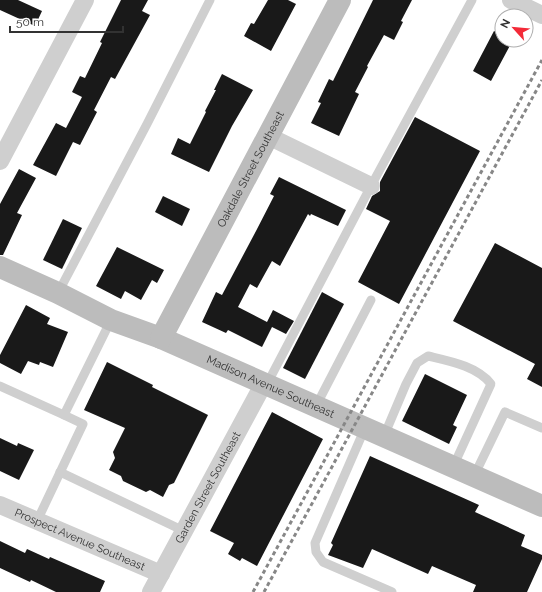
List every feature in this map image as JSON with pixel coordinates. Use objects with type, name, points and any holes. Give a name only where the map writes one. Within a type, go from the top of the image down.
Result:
[{"type":"street","points":[[0,162],[85,0]]},
{"type":"street","name":"Oakdale Street Southeast","points":[[161,338],[340,0]]},
{"type":"street","points":[[510,0],[542,15]]},
{"type":"street","points":[[268,136],[371,186]]},
{"type":"street","name":"Madison Avenue Southeast","points":[[0,267],[58,293],[111,320],[161,338],[542,506]]},
{"type":"street","name":"Garden Street Southeast","points":[[151,592],[265,384]]},
{"type":"street","name":"Prospect Avenue Southeast","points":[[0,505],[161,574]]},
{"type":"lane","points":[[58,293],[151,117],[210,0]]},
{"type":"lane","points":[[265,384],[472,0]]},
{"type":"lane","points":[[316,406],[371,300]]},
{"type":"lane","points":[[64,415],[111,320]]},
{"type":"lane","points":[[392,592],[323,562],[316,552],[315,543],[375,432],[406,384],[417,363],[428,356],[450,361],[485,375],[492,384],[453,467]]},
{"type":"lane","points":[[0,386],[83,424],[37,521]]},
{"type":"lane","points":[[474,476],[505,412],[542,428]]},
{"type":"lane","points":[[60,472],[184,531]]},
{"type":"building","points":[[0,0],[18,0],[42,11],[35,26],[0,10]]},
{"type":"building","points":[[121,0],[148,0],[142,11],[150,15],[115,79],[111,77],[94,110],[97,112],[80,145],[73,142],[56,176],[33,165],[56,123],[66,128],[82,97],[72,92],[80,76],[85,78],[102,43],[100,42]]},
{"type":"building","points":[[268,0],[288,0],[296,4],[271,51],[244,36],[251,23],[254,24]]},
{"type":"building","points":[[373,0],[412,0],[401,21],[403,22],[394,40],[384,35],[367,66],[368,67],[355,92],[359,94],[339,136],[311,123],[321,103],[318,102],[329,79],[333,81]]},
{"type":"building","points":[[494,31],[494,48],[509,48],[491,81],[473,71]]},
{"type":"building","points":[[222,74],[253,90],[232,126],[209,172],[171,154],[178,138],[190,144],[206,112],[205,111],[216,90],[214,90]]},
{"type":"building","points":[[415,117],[480,151],[399,304],[358,282],[390,221],[366,209],[372,196],[380,191],[380,182]]},
{"type":"building","points":[[19,169],[36,178],[17,213],[22,215],[3,255],[0,255],[0,204]]},
{"type":"building","points":[[279,177],[346,210],[338,226],[308,214],[280,266],[272,261],[257,288],[250,284],[238,307],[267,322],[273,310],[294,321],[286,334],[272,327],[262,347],[228,330],[226,333],[202,322],[216,292],[222,295],[256,231],[274,196],[270,194]]},
{"type":"building","points":[[163,196],[190,209],[182,226],[155,212]]},
{"type":"building","points":[[63,219],[82,228],[62,269],[43,260]]},
{"type":"building","points":[[495,243],[542,268],[542,387],[527,379],[535,364],[453,321]]},
{"type":"building","points":[[117,247],[164,270],[157,283],[152,280],[141,300],[125,291],[121,299],[96,286]]},
{"type":"building","points":[[322,292],[344,304],[305,379],[283,368]]},
{"type":"building","points":[[26,305],[50,318],[47,324],[68,332],[53,367],[40,362],[39,365],[28,361],[21,374],[0,363],[0,355]]},
{"type":"building","points":[[107,362],[153,385],[152,387],[208,415],[174,483],[169,485],[163,497],[150,490],[146,492],[123,481],[121,476],[109,470],[115,458],[113,452],[125,428],[84,410]]},
{"type":"building","points":[[425,374],[467,395],[453,425],[457,427],[449,444],[402,421]]},
{"type":"building","points":[[272,412],[323,439],[257,566],[242,558],[240,561],[228,554],[234,543],[210,531]]},
{"type":"building","points":[[0,438],[17,446],[18,443],[34,450],[19,480],[0,471]]},
{"type":"building","points":[[370,456],[479,505],[475,512],[525,535],[521,546],[542,555],[542,559],[527,592],[473,592],[476,585],[432,566],[428,574],[372,549],[363,568],[328,555],[333,545],[331,543]]},
{"type":"building","points":[[0,541],[25,553],[27,549],[49,559],[50,557],[105,581],[100,592],[56,592],[0,568]]},
{"type":"railway","points":[[253,592],[542,60]]},
{"type":"railway","points":[[264,592],[542,80]]}]
